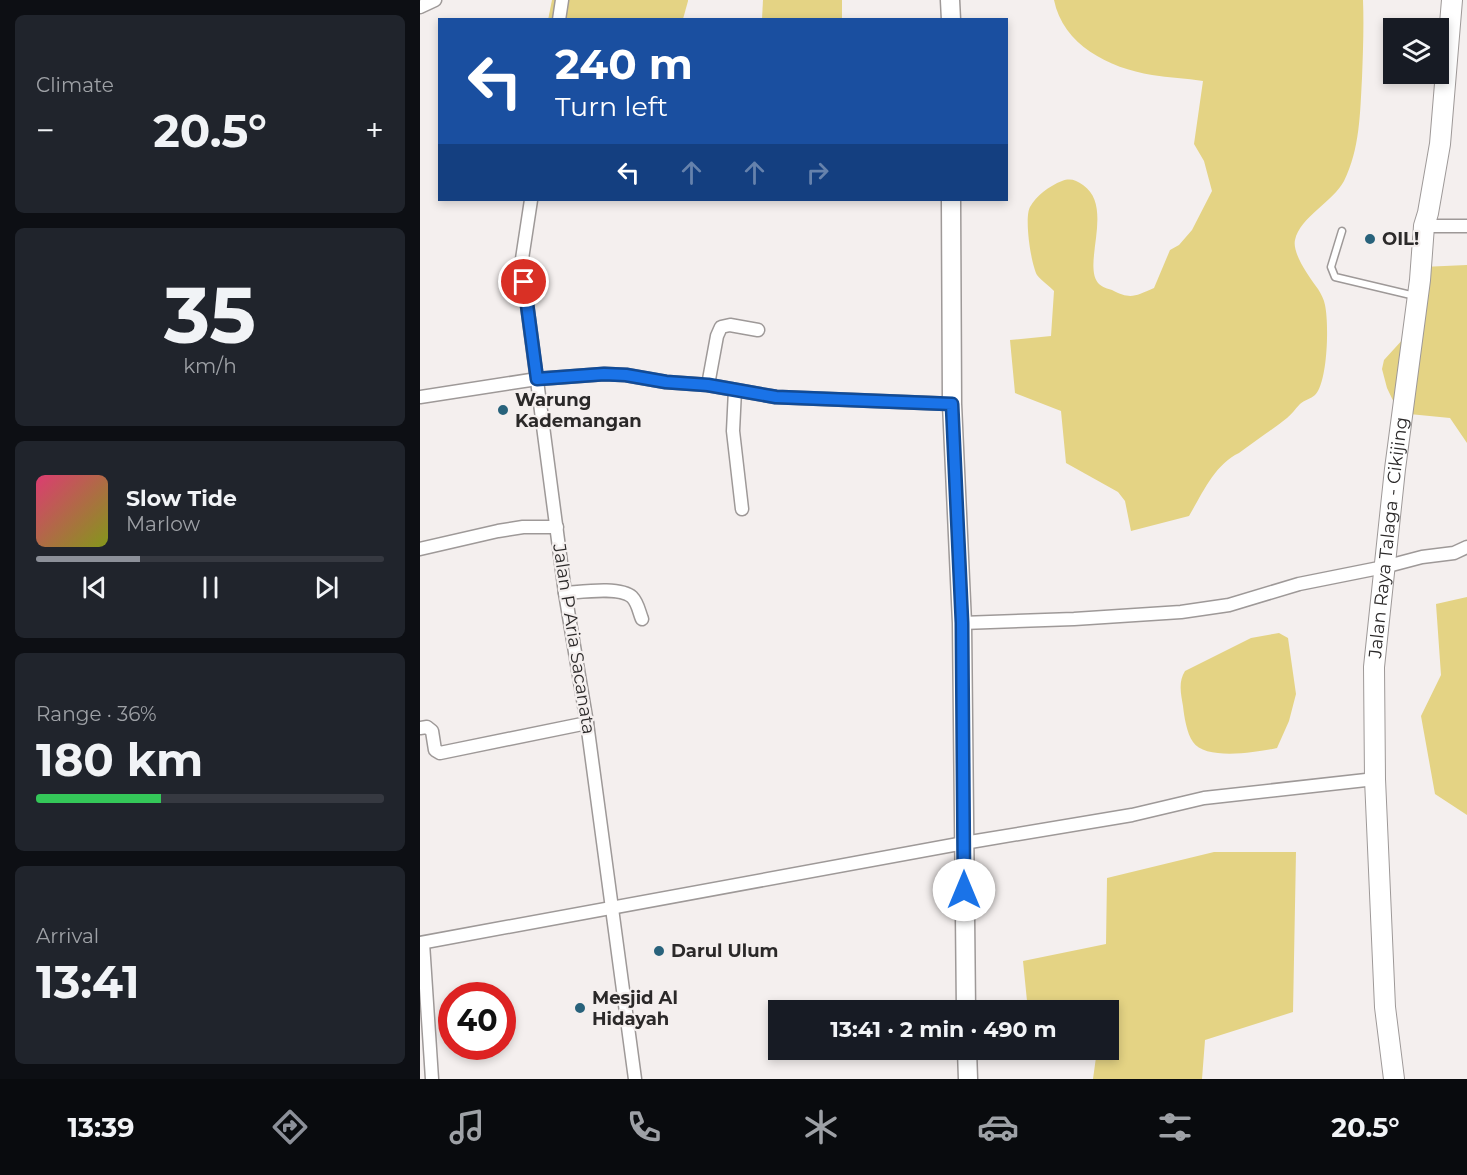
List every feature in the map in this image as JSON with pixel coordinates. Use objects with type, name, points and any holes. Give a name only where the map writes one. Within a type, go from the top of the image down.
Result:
[{"type":"main road","name":"Jalan Raya Talaga - Cikijing","points":[[1394,1079],[1385,1007],[1375,779],[1374,667],[1424,226],[1440,144],[1452,0]]},
{"type":"street","points":[[420,7],[435,0]]},
{"type":"street","points":[[559,18],[562,0]]},
{"type":"street","points":[[950,0],[951,18]]},
{"type":"street","name":"Jalan P Aria Sacanata","points":[[531,201],[522,259],[565,592],[587,723],[635,1079]]},
{"type":"street","points":[[951,201],[952,404],[962,623],[966,1000]]},
{"type":"street","points":[[1424,226],[1467,226]]},
{"type":"street","points":[[708,385],[717,336],[721,327],[730,325],[758,330]]},
{"type":"street","points":[[420,397],[537,379],[604,374],[708,385],[776,397],[952,404]]},
{"type":"street","points":[[735,390],[733,431],[742,509]]},
{"type":"street","points":[[420,549],[498,531],[523,527],[557,527]]},
{"type":"street","points":[[962,623],[1181,612],[1229,605],[1299,584],[1422,557],[1454,553],[1467,547]]},
{"type":"street","points":[[565,592],[610,590],[630,595],[637,603],[642,619]]},
{"type":"street","points":[[420,728],[427,727],[432,731],[435,750],[440,753],[587,723]]},
{"type":"street","points":[[432,1079],[421,943],[964,843],[1131,815],[1204,798],[1375,779]]},
{"type":"street","points":[[967,1060],[968,1079]]},
{"type":"lane","points":[[1342,231],[1331,267],[1335,277],[1417,296]]},
{"type":"shaded area","points":[[552,0],[688,0],[683,18],[548,18]]},
{"type":"shaded area","points":[[763,0],[842,0],[842,18],[762,18]]},
{"type":"shaded area","points":[[1054,0],[1363,0],[1361,104],[1353,156],[1339,189],[1303,224],[1295,240],[1299,259],[1325,305],[1327,325],[1325,366],[1319,388],[1312,398],[1302,403],[1287,418],[1223,464],[1210,480],[1189,516],[1131,531],[1125,501],[1118,492],[1066,463],[1061,411],[1015,393],[1010,340],[1051,336],[1054,291],[1037,275],[1035,269],[1029,241],[1028,213],[1036,199],[1052,186],[1068,180],[1080,183],[1092,195],[1096,207],[1093,264],[1094,275],[1099,284],[1129,296],[1154,288],[1170,250],[1179,245],[1192,230],[1212,191],[1204,161],[1194,144],[1203,81],[1136,72],[1104,60],[1090,52],[1067,30]]},
{"type":"shaded area","points":[[1467,265],[1467,443],[1450,418],[1399,413],[1387,388],[1382,369],[1384,360],[1415,326],[1422,267]]},
{"type":"shaded area","points":[[1467,597],[1467,815],[1435,794],[1421,716],[1441,675],[1436,604]]},
{"type":"shaded area","points":[[1279,633],[1288,638],[1296,694],[1289,721],[1277,748],[1233,754],[1209,752],[1199,748],[1191,739],[1185,720],[1181,679],[1185,671],[1251,638]]},
{"type":"shaded area","points":[[1214,852],[1296,852],[1293,1012],[1205,1040],[1202,1079],[1093,1079],[1096,1060],[1119,1060],[1119,1000],[1027,1000],[1023,961],[1106,944],[1107,878]]},
{"type":"place","name":"OIL!","points":[[1370,239]]},
{"type":"place","name":"Warung Kademangan","points":[[503,410]]},
{"type":"place","name":"Darul Ulum","points":[[659,951]]},
{"type":"place","name":"Mesjid Al Hidayah","points":[[580,1008]]},
{"type":"route","points":[[524,282],[537,379],[604,374],[626,375],[666,382],[708,385],[776,397],[952,404],[962,623],[964,890]]}]
